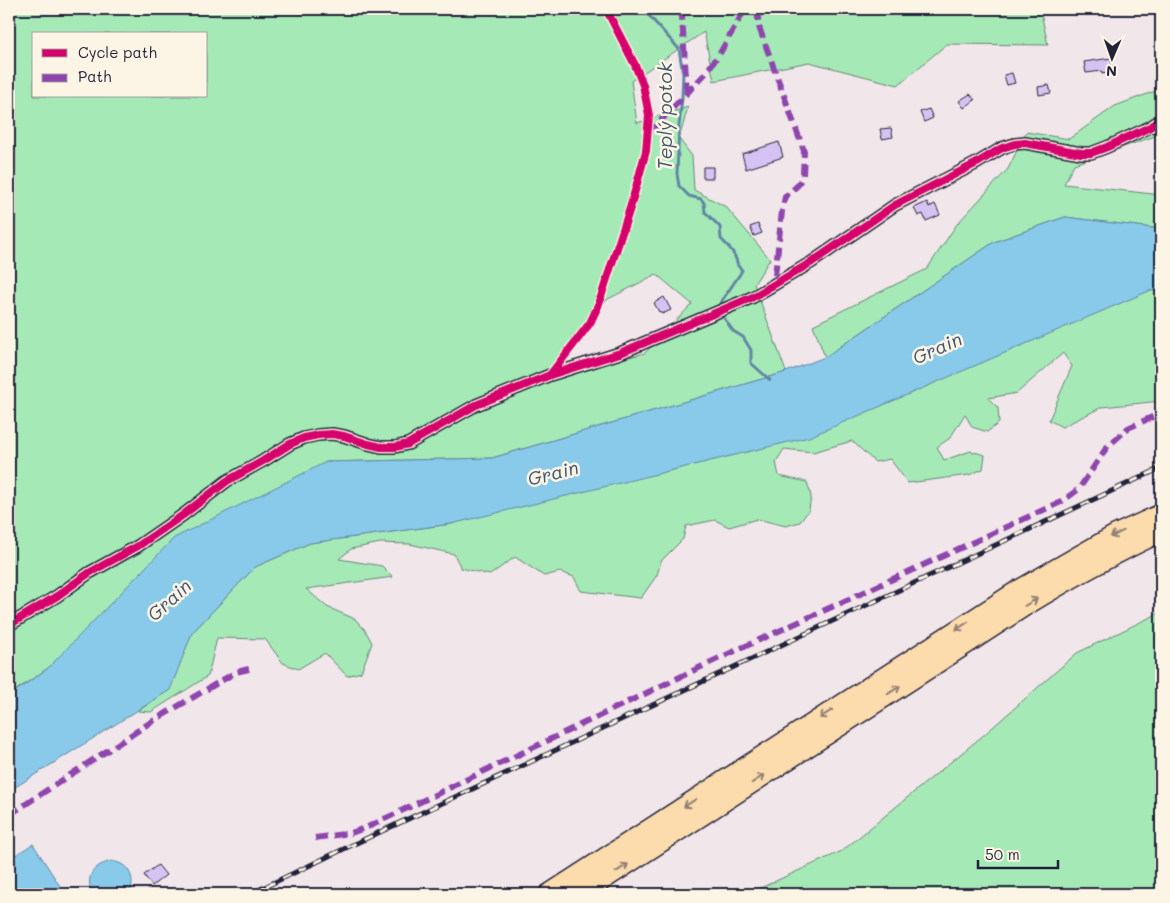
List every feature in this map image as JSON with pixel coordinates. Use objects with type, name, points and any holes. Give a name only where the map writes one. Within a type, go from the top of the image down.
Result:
[{"type":"highway","points":[[549,894],[1017,591],[1115,535],[1161,514]]},
{"type":"highway","points":[[581,894],[1028,604],[1078,574],[1161,532]]},
{"type":"street","points":[[9,625],[57,596],[89,573],[152,536],[183,515],[226,481],[290,444],[304,438],[332,434],[381,447],[395,447],[408,444],[476,405],[550,375],[620,353],[753,297],[812,262],[895,205],[977,164],[1002,148],[1025,143],[1081,154],[1091,153],[1150,127],[1161,120]]},
{"type":"green space","points":[[9,9],[1040,9],[1048,45],[947,44],[898,85],[809,62],[714,81],[704,32],[631,81],[637,123],[688,107],[679,139],[692,156],[694,190],[726,207],[770,259],[754,284],[786,372],[492,458],[326,462],[9,695]],"holes":[[[656,274],[692,304],[645,353],[576,371],[551,366],[581,327],[608,299]]]},
{"type":"green space","points":[[1161,89],[1161,134],[1074,164],[1064,184],[1161,195],[1161,229],[1065,217],[994,242],[825,357],[813,325],[927,269],[957,224],[1008,169],[1026,132],[1069,139],[1115,106]]},
{"type":"green space","points":[[1161,290],[1161,401],[1102,407],[1062,427],[1049,420],[1072,366],[1063,353],[1017,393],[988,398],[998,408],[999,423],[987,432],[972,427],[965,414],[950,438],[937,447],[944,460],[971,451],[985,455],[983,469],[969,475],[908,483],[890,459],[875,462],[852,441],[813,452],[784,449],[776,462],[779,476],[807,482],[811,496],[809,510],[800,522],[786,526],[757,519],[729,527],[715,520],[686,526],[683,539],[661,561],[657,575],[641,598],[581,591],[574,577],[560,572],[544,576],[515,557],[490,575],[461,568],[454,554],[410,544],[380,543],[351,549],[339,559],[382,566],[393,577],[306,589],[327,607],[355,619],[365,630],[372,643],[361,672],[347,676],[325,653],[298,669],[283,663],[265,639],[217,638],[208,676],[151,712],[138,711],[169,690],[192,633],[255,567],[310,543],[451,524],[1149,291]]},
{"type":"green space","points":[[1161,612],[1161,894],[747,894],[842,851],[985,734],[1077,653]]},
{"type":"water","name":"Grain","points":[[1065,217],[1161,229],[1161,290],[1149,291],[809,437],[451,524],[310,543],[255,567],[192,633],[170,690],[9,791],[9,696],[48,668],[174,538],[326,462],[492,458],[786,372],[825,357],[994,242]]},
{"type":"water","points":[[33,844],[65,894],[9,894],[9,859]]},
{"type":"water","points":[[112,861],[128,869],[132,881],[129,894],[92,894],[90,877],[92,872],[100,865]]},
{"type":"building","points":[[1111,58],[1113,72],[1102,74],[1102,71],[1086,73],[1084,62]]},
{"type":"building","points":[[1012,73],[1015,83],[1007,85],[1004,75]]},
{"type":"building","points":[[1049,85],[1051,93],[1039,95],[1038,87]]},
{"type":"building","points":[[970,94],[975,100],[964,108],[959,101]]},
{"type":"building","points":[[929,109],[933,118],[924,122],[920,112]]},
{"type":"building","points":[[891,128],[893,137],[882,139],[880,129]]},
{"type":"building","points":[[779,142],[783,157],[746,169],[742,154]]},
{"type":"building","points":[[703,167],[713,167],[713,178],[703,178]]},
{"type":"building","points":[[927,202],[929,207],[935,204],[940,215],[926,221],[923,214],[918,216],[914,208]]},
{"type":"building","points":[[758,224],[762,233],[754,236],[750,227]]},
{"type":"building","points":[[664,297],[671,310],[662,314],[654,303]]},
{"type":"building","points":[[158,865],[166,875],[152,886],[144,875]]},
{"type":"waterway","name":"Teplý potok","points":[[643,9],[679,49],[683,74],[677,174],[679,186],[689,196],[701,199],[704,203],[705,212],[720,227],[721,239],[732,251],[738,266],[742,270],[719,305],[724,318],[733,331],[743,337],[751,350],[751,363],[770,380]]},
{"type":"railway","points":[[250,894],[1161,468]]},
{"type":"marked path","points":[[680,9],[687,93]]},
{"type":"marked path","points":[[648,134],[705,74],[720,53],[745,9]]},
{"type":"marked path","points":[[757,9],[759,27],[804,151],[803,175],[798,185],[785,197],[774,285]]},
{"type":"marked path","points":[[315,838],[351,833],[370,826],[709,663],[1061,502],[1079,489],[1107,447],[1128,428],[1161,413]]},
{"type":"marked path","points":[[9,815],[148,724],[236,672],[249,669]]},
{"type":"cycle path","points":[[550,375],[590,323],[598,306],[631,205],[646,151],[649,115],[643,85],[635,65],[606,9]]},
{"type":"cycle path","points":[[9,625],[57,596],[89,573],[138,546],[183,515],[227,481],[290,444],[304,438],[332,434],[381,447],[395,447],[408,444],[476,405],[550,375],[620,353],[753,297],[812,262],[895,205],[1002,148],[1025,143],[1091,153],[1150,127],[1161,120]]}]
